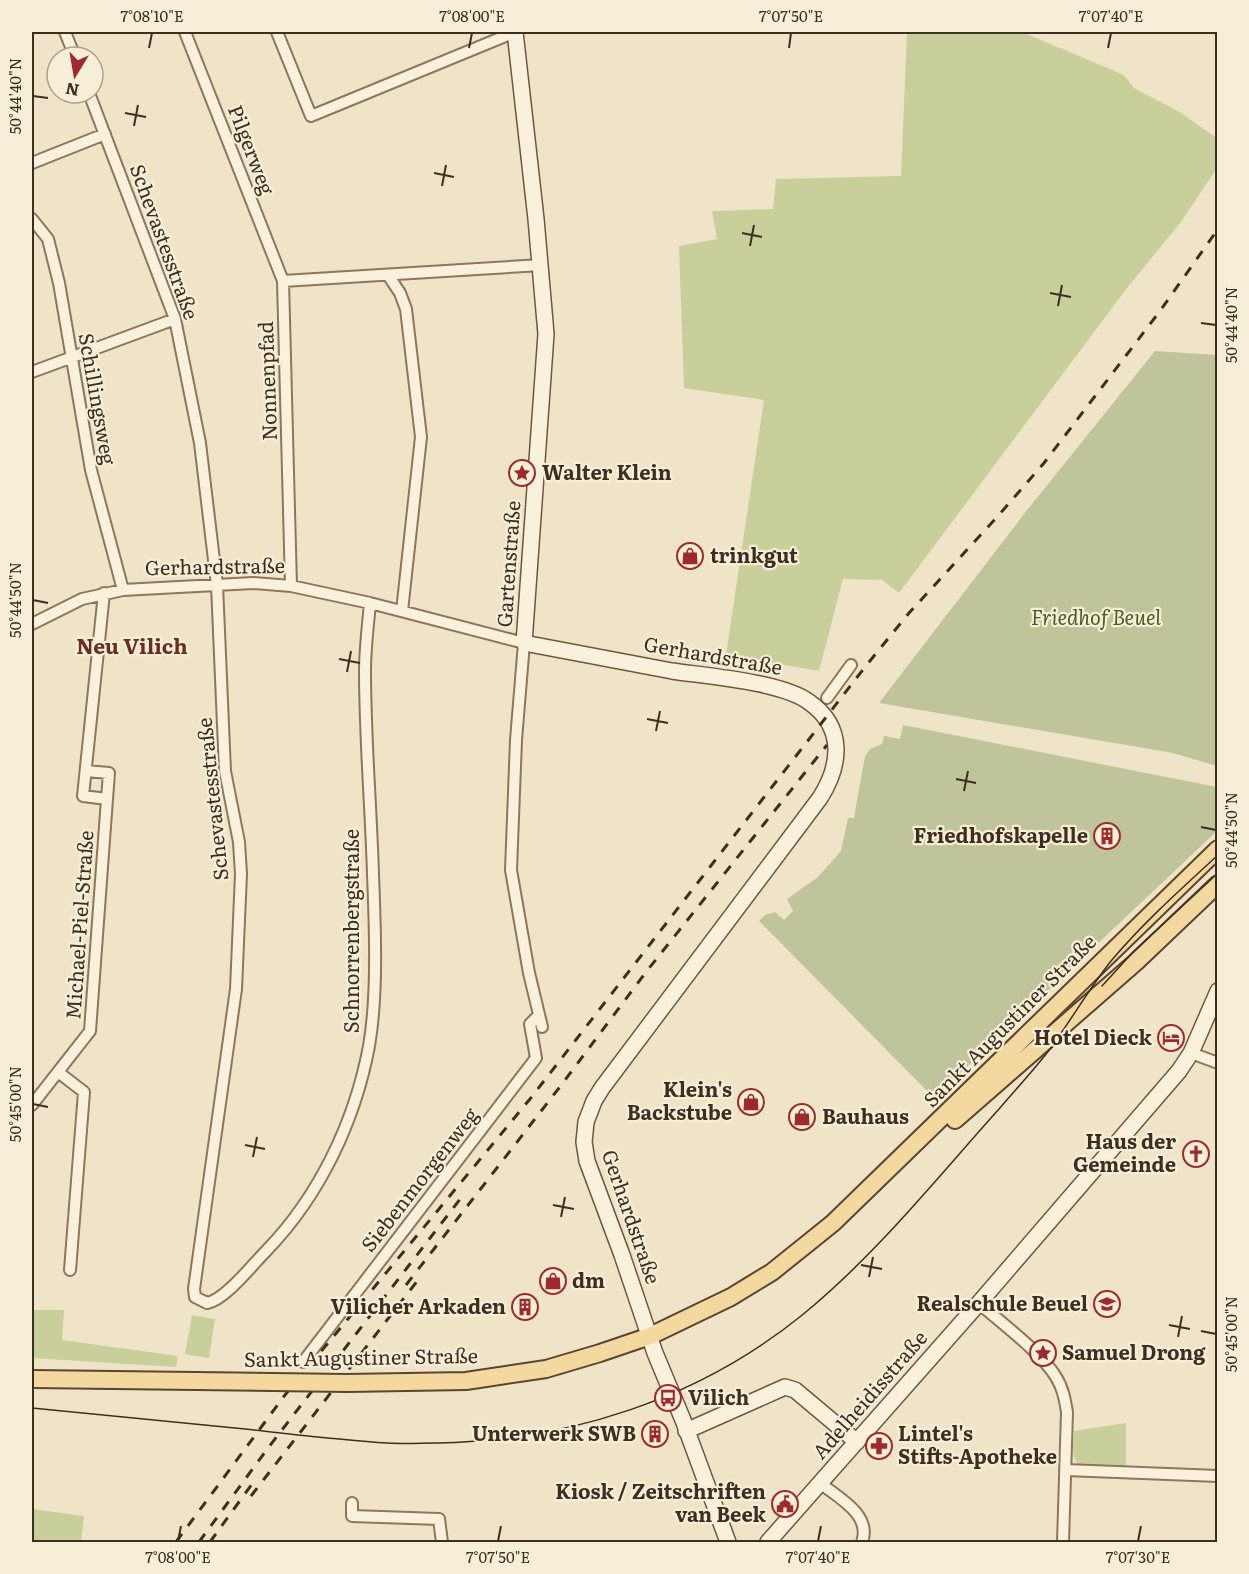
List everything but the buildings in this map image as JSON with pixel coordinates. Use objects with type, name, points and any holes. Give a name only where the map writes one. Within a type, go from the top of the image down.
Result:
[{"type":"main road","name":"Sankt Augustiner Straße","points":[[833,1224],[1218,849]]},
{"type":"main road","name":"Sankt Augustiner Straße","points":[[32,1379],[347,1383],[466,1381],[546,1369],[650,1336],[731,1297],[772,1272],[853,1211],[1136,962],[1218,884]]},
{"type":"street","name":"Pilgerweg","points":[[185,32],[283,281]]},
{"type":"street","points":[[277,32],[311,116],[515,32]]},
{"type":"street","name":"Gartenstraße","points":[[515,32],[541,265],[546,334],[516,740],[511,870],[529,973],[542,1027]]},
{"type":"street","name":"Schevastesstraße","points":[[94,105],[175,319],[200,443],[217,585],[225,771],[239,842],[242,874],[236,989],[195,1297],[207,1303],[213,1302],[229,1288]]},
{"type":"street","points":[[32,163],[105,134]]},
{"type":"street","name":"Schillingsweg","points":[[32,219],[48,239],[91,470],[123,590]]},
{"type":"street","points":[[283,281],[541,265]]},
{"type":"street","points":[[388,275],[400,293],[406,309],[421,437],[402,611]]},
{"type":"street","name":"Nonnenpfad","points":[[283,281],[291,585]]},
{"type":"street","points":[[32,372],[175,319]]},
{"type":"street","name":"Gerhardstraße","points":[[32,624],[82,599],[123,590],[253,583],[291,585],[524,643],[772,687],[792,692],[810,702],[822,713],[828,721],[835,742],[836,754],[833,772],[820,798],[622,1059],[594,1101],[584,1134],[587,1161],[728,1542]]},
{"type":"street","points":[[104,593],[83,796],[107,799]]},
{"type":"street","name":"Schnorrenbergstraße","points":[[229,1288],[275,1242],[297,1214],[328,1165],[356,1097],[369,1044],[373,1000],[375,911],[365,669],[370,603]]},
{"type":"street","points":[[827,698],[851,665]]},
{"type":"street","name":"Michael-Piel-Straße","points":[[32,1105],[90,1031],[109,773],[86,771]]},
{"type":"street","name":"Adelheidisstraße","points":[[768,1542],[1196,1054],[1218,991]]},
{"type":"street","name":"Siebenmorgenweg","points":[[303,1362],[536,1058],[530,1024],[539,1015]]},
{"type":"street","points":[[1196,1054],[1218,1062]]},
{"type":"street","points":[[58,1072],[84,1092],[70,1270]]},
{"type":"street","points":[[979,1303],[1046,1363],[1057,1378],[1064,1394],[1067,1412],[1063,1542]]},
{"type":"street","points":[[687,1431],[785,1387],[795,1390],[857,1442]]},
{"type":"street","points":[[1066,1470],[1218,1476]]},
{"type":"street","points":[[820,1483],[861,1516],[865,1534],[862,1542]]},
{"type":"street","points":[[352,1503],[352,1516],[439,1519],[442,1542]]},
{"type":"green space","points":[[907,32],[1022,32],[1124,75],[1134,88],[1178,111],[1217,138],[1217,168],[1181,222],[1127,288],[899,593],[882,580],[843,579],[819,671],[726,655],[764,400],[684,388],[679,246],[717,239],[712,211],[773,209],[776,179],[901,176]]},
{"type":"green space","name":"Friedhof Beuel","points":[[1155,351],[1217,355],[1217,766],[1173,753],[879,703],[1028,509]]},
{"type":"green space","points":[[903,725],[1217,787],[1217,831],[934,1098],[759,921],[765,915],[775,912],[784,920],[793,911],[787,899],[818,877],[841,851],[848,818],[854,818],[865,756],[870,749],[882,744],[884,736],[900,739]]},
{"type":"green space","points":[[32,1310],[64,1310],[62,1340],[178,1356],[176,1367],[32,1358]]},
{"type":"green space","points":[[192,1315],[215,1319],[209,1358],[185,1354]]},
{"type":"green space","points":[[1126,1423],[1126,1468],[1079,1465],[1076,1462],[1073,1450],[1074,1431]]},
{"type":"green space","points":[[32,1509],[84,1516],[81,1542],[32,1542]]},
{"type":"tram line","points":[[32,1408],[352,1440],[437,1443],[535,1434],[583,1424],[630,1410],[675,1392],[719,1371],[761,1345],[801,1316],[880,1243],[1038,1064],[1123,947],[1218,855]]},
{"type":"tram line","points":[[1102,986],[1134,951],[1218,873]]},
{"type":"railway","points":[[176,1542],[285,1395],[530,1099],[865,667],[909,613],[1044,463],[1160,311],[1218,229]]},
{"type":"railway","points":[[406,1285],[646,972],[827,745]]},
{"type":"railway","points":[[199,1542],[268,1448],[464,1194]]},
{"type":"railway","points":[[251,1496],[418,1280]]},
{"type":"railway","points":[[210,1542],[252,1484]]},
{"type":"place","name":"Walter Klein","points":[[522,473]]},
{"type":"place","name":"trinkgut","points":[[690,556]]},
{"type":"place","name":"Friedhofskapelle","points":[[1107,836]]},
{"type":"place","name":"Hotel Dieck","points":[[1171,1038]]},
{"type":"place","name":"Klein's Backstube","points":[[751,1102]]},
{"type":"place","name":"Bauhaus","points":[[802,1117]]},
{"type":"place","name":"Haus der Gemeinde","points":[[1196,1154]]},
{"type":"place","name":"dm","points":[[553,1281]]},
{"type":"place","name":"Realschule Beuel","points":[[1107,1304]]},
{"type":"place","name":"Vilicher Arkaden","points":[[525,1307]]},
{"type":"place","name":"Samuel Drong","points":[[1043,1353]]},
{"type":"place","name":"Vilich","points":[[668,1398]]},
{"type":"place","name":"Unterwerk SWB","points":[[655,1434]]},
{"type":"place","name":"Lintel's Stifts-Apotheke","points":[[879,1446]]},
{"type":"place","name":"Kiosk / Zeitschriften van Beek","points":[[785,1504]]},
{"type":"district","name":"Neu Vilich","points":[[132,647]]}]
